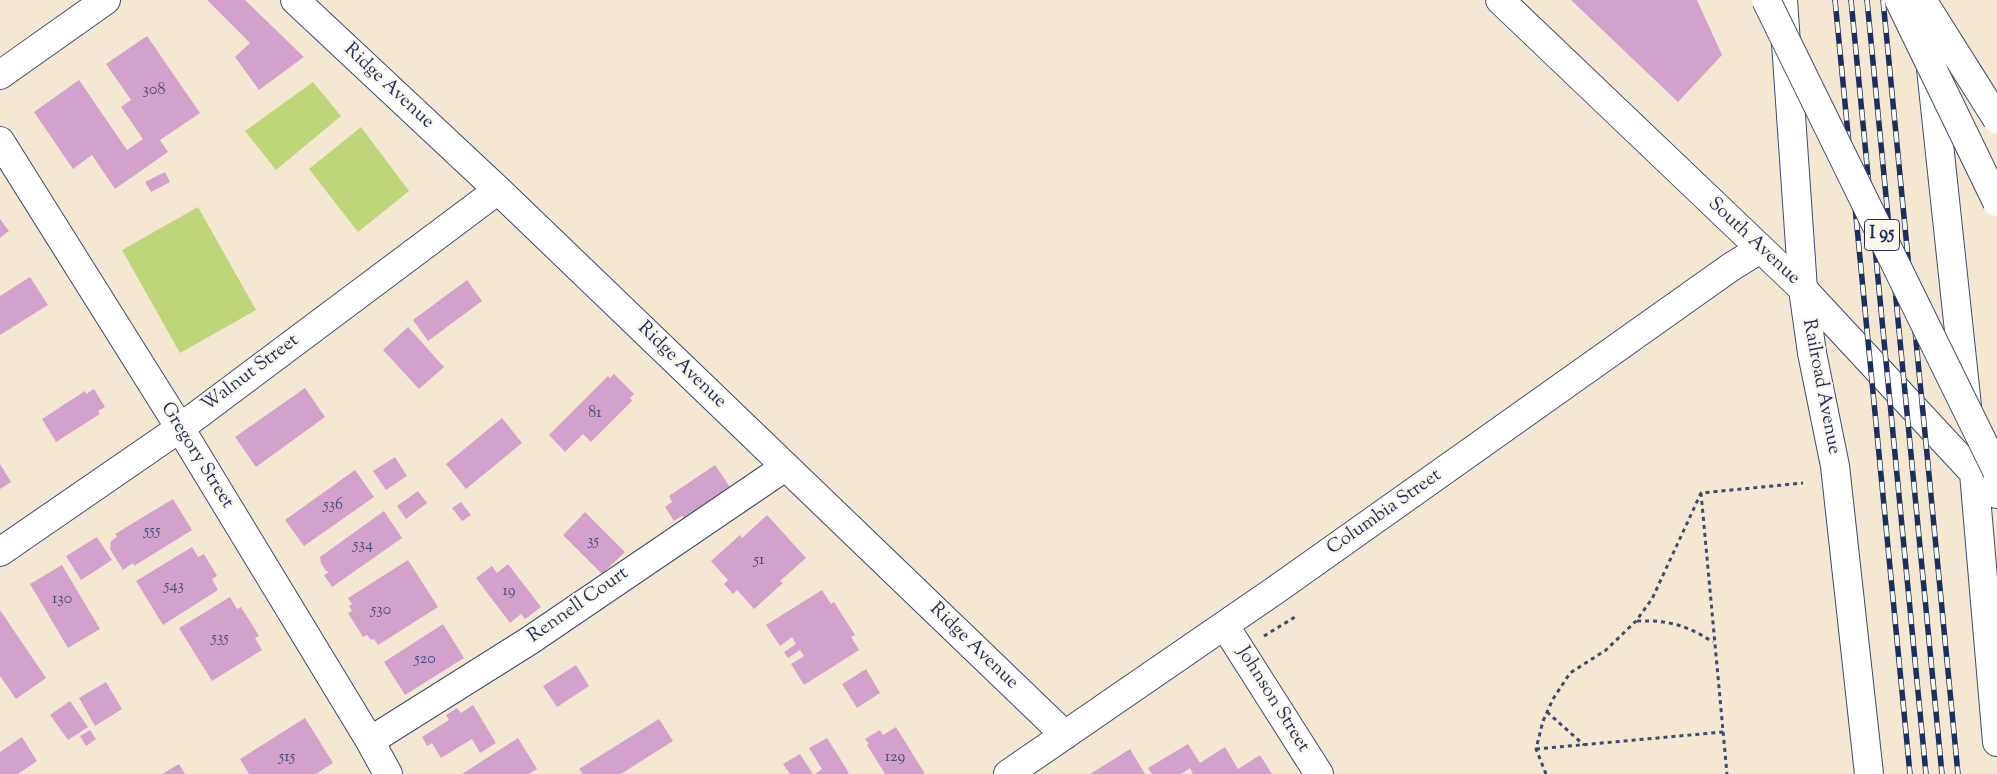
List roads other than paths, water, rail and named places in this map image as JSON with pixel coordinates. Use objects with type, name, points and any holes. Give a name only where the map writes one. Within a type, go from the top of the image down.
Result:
[{"type":"main road","points":[[0,75],[106,0]]},
{"type":"main road","name":"Ridge Avenue","points":[[294,0],[498,190],[1065,736]]},
{"type":"main road","name":"South Avenue","points":[[1500,0],[1802,289],[1985,472],[1997,494]]},
{"type":"main road","name":"I 95","points":[[1766,0],[1985,472]]},
{"type":"main road","name":"Railroad Avenue","points":[[1783,0],[1802,289],[1812,353],[1835,466],[1869,774]]},
{"type":"main road","points":[[1899,0],[1997,202]]},
{"type":"main road","points":[[1923,0],[1985,472],[1997,742]]},
{"type":"main road","points":[[1923,0],[1997,119]]},
{"type":"main road","name":"Gregory Street","points":[[0,141],[180,428],[370,741],[388,774]]},
{"type":"main road","name":"Walnut Street","points":[[0,552],[180,428],[498,190]]},
{"type":"main road","name":"Columbia Street","points":[[1024,770],[1065,736],[1225,626],[1731,267],[1760,249]]},
{"type":"main road","name":"Rennell Court","points":[[370,741],[529,641],[785,467]]},
{"type":"main road","name":"Johnson Street","points":[[1225,626],[1319,774]]},
{"type":"railway","points":[[1835,0],[1910,774]]},
{"type":"railway","points":[[1851,0],[1926,774]]},
{"type":"railway","points":[[1867,0],[1942,774]]},
{"type":"railway","points":[[1883,0],[1958,774]]}]
